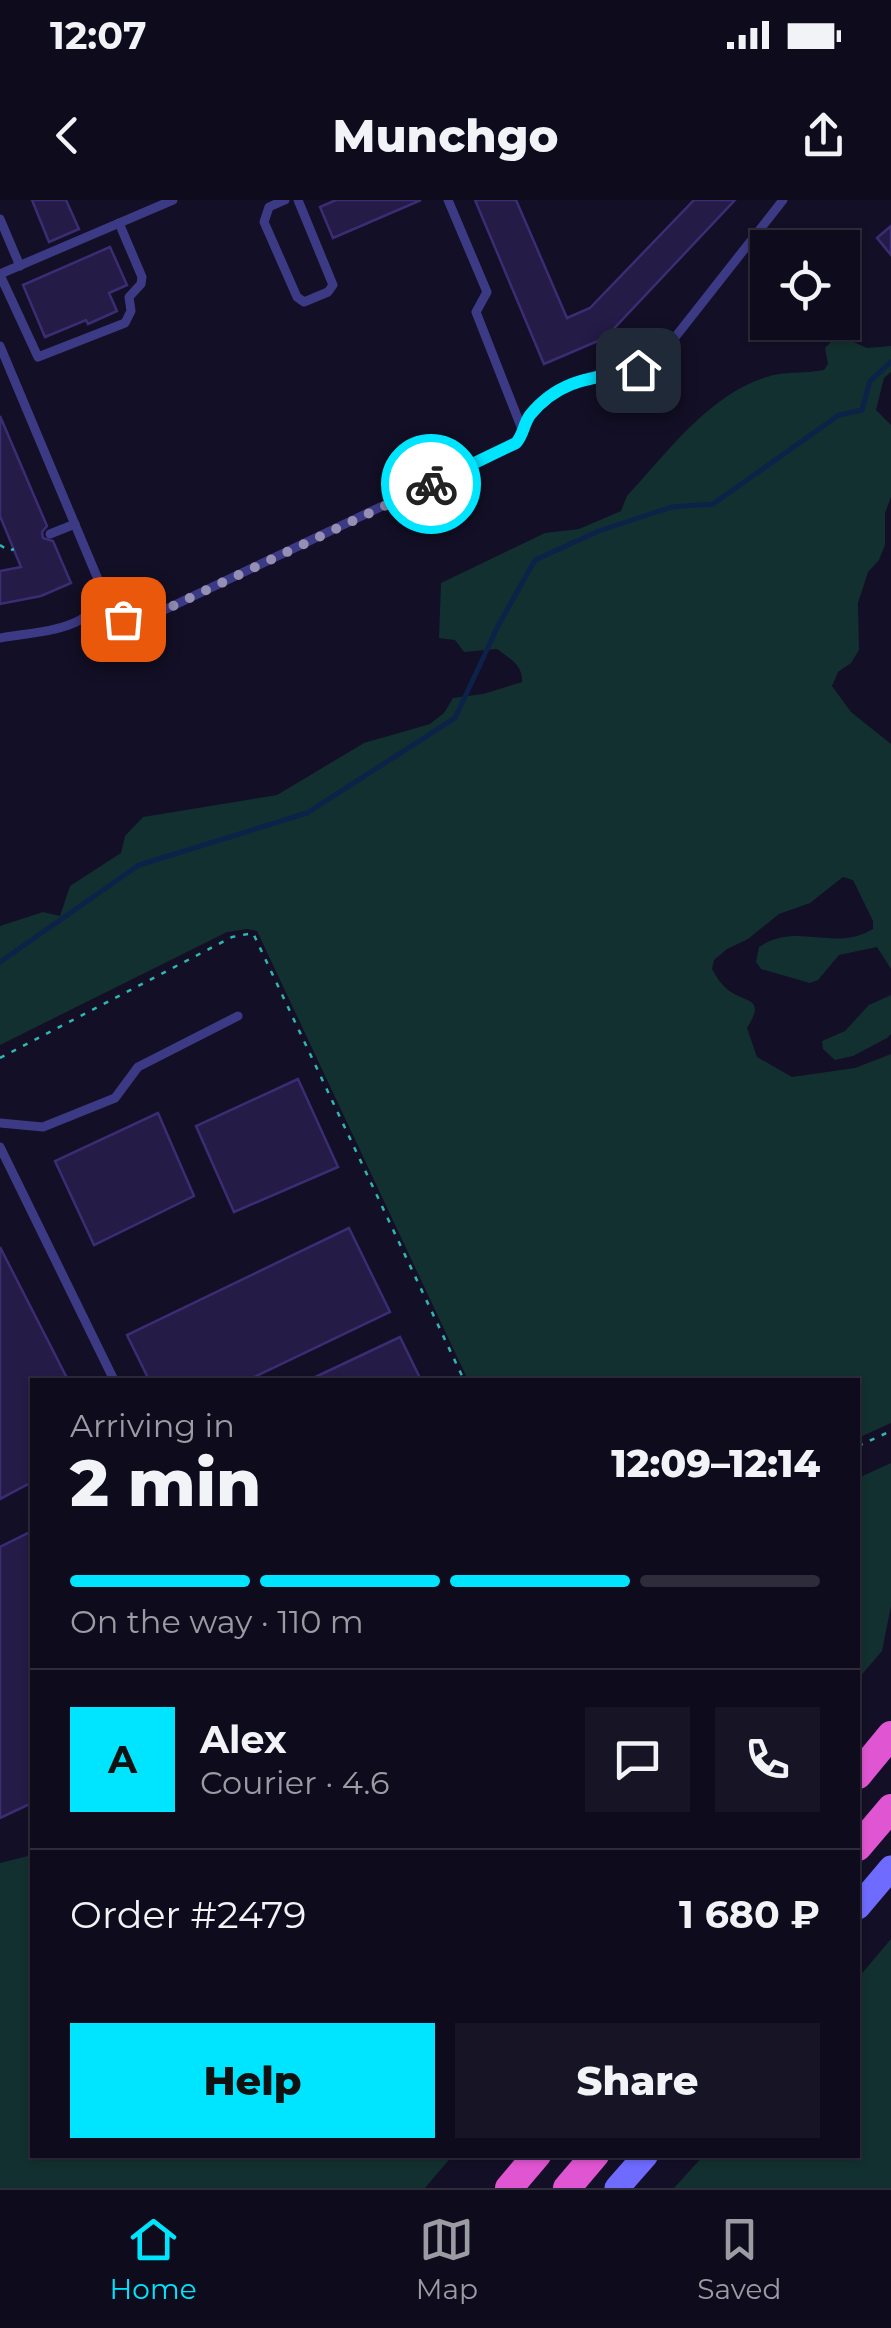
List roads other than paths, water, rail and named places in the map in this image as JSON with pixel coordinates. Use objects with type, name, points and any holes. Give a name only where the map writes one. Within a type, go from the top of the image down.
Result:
[{"type":"highway","points":[[860,1773],[891,1735]]},
{"type":"highway","points":[[860,1845],[891,1808]]},
{"type":"highway","points":[[509,2188],[534,2158]]},
{"type":"highway","points":[[567,2188],[592,2158]]},
{"type":"main road","points":[[860,1905],[891,1868]]},
{"type":"main road","points":[[617,2188],[643,2158]]},
{"type":"lane","points":[[119,223],[142,277],[129,297],[130,316],[124,323],[38,357],[0,274],[20,266],[119,223],[174,200]]},
{"type":"lane","points":[[285,200],[269,207],[264,222],[296,298],[304,302],[328,292],[333,285],[298,200]]},
{"type":"lane","points":[[96,608],[128,621],[141,621],[522,437],[522,428],[476,312],[487,292],[448,200]]},
{"type":"lane","points":[[522,428],[544,402],[566,386],[602,374],[638,370],[658,359],[782,200]]},
{"type":"lane","points":[[0,219],[20,266]]},
{"type":"lane","points":[[0,346],[100,584],[96,608],[84,620],[0,638]]},
{"type":"lane","points":[[50,534],[75,524]]},
{"type":"lane","points":[[0,1123],[42,1127],[115,1098],[138,1067],[238,1016]]},
{"type":"lane","points":[[0,1147],[113,1378]]},
{"type":"waterway","points":[[0,962],[139,865],[307,813],[455,718],[498,626],[535,560],[599,531],[672,507],[713,504],[839,415],[862,410],[870,381],[891,362]]}]
